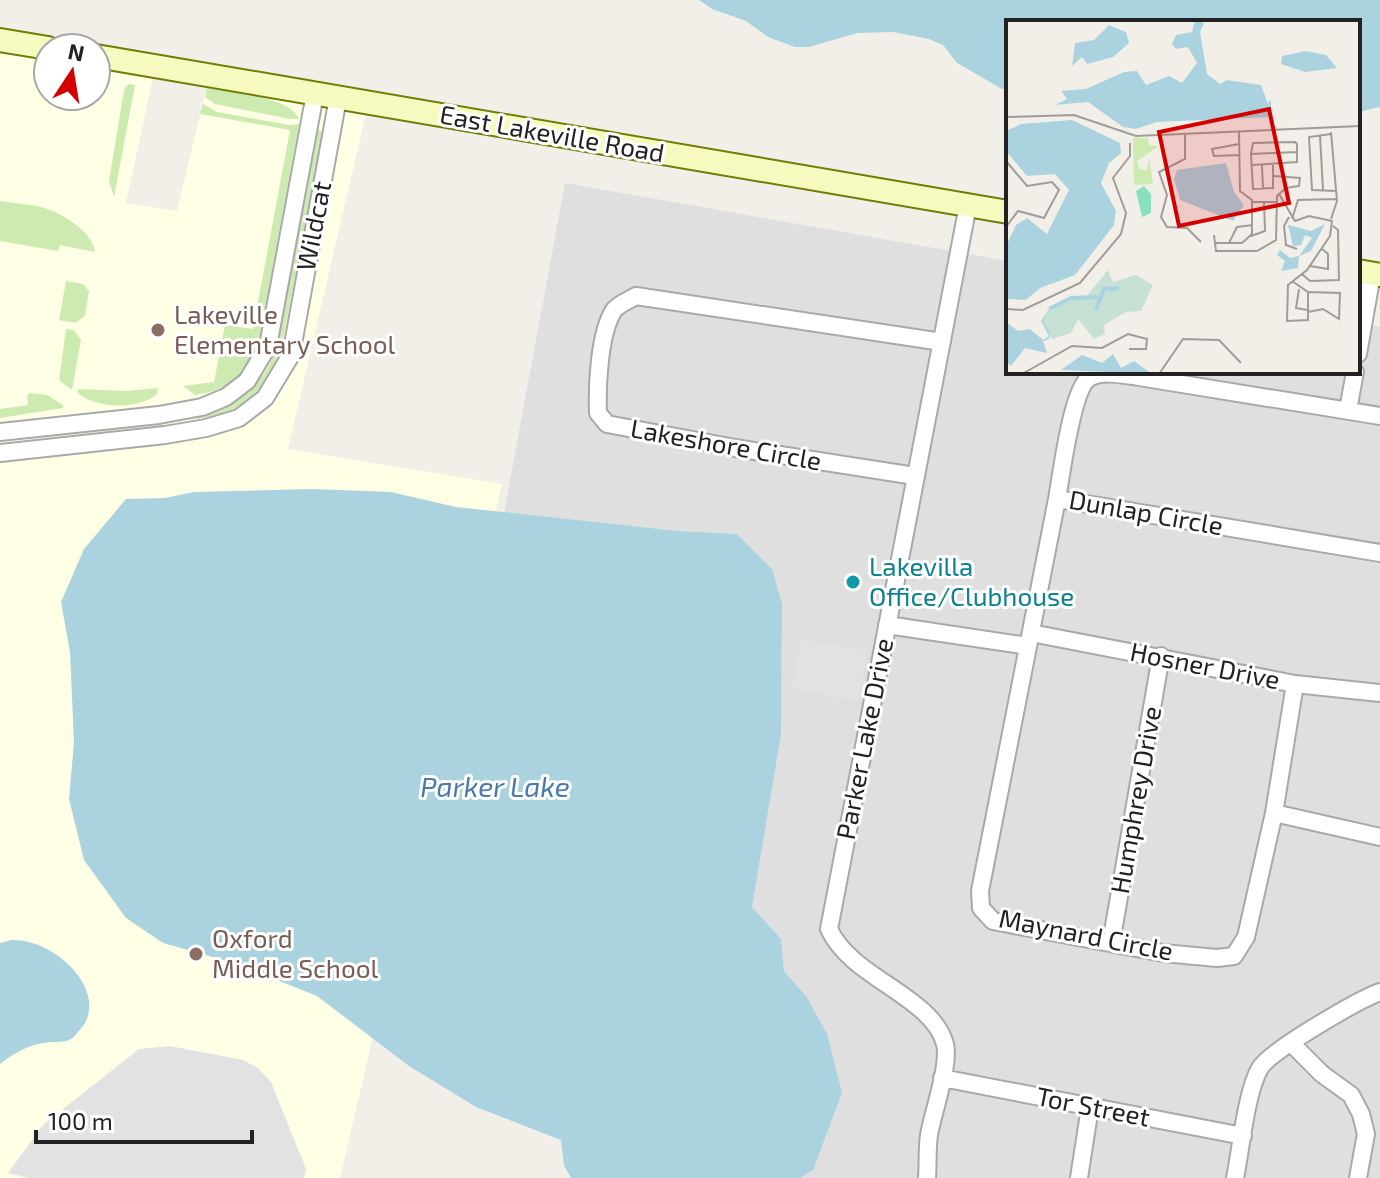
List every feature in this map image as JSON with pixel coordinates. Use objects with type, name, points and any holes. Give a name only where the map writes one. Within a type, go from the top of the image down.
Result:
[{"type":"main road","points":[[0,40],[32,45]]},
{"type":"main road","name":"East Lakeville Road","points":[[112,59],[1006,212]]},
{"type":"street","name":"Wildcat","points":[[0,432],[202,407],[226,397],[247,381],[268,346],[315,94]]},
{"type":"street","name":"Wildcat","points":[[0,453],[180,432],[239,418],[265,398],[291,355],[338,98]]},
{"type":"street","name":"Parker Lake Drive","points":[[927,1178],[927,1148],[946,1047],[937,1025],[853,961],[835,943],[829,929],[968,205]]},
{"type":"street","points":[[1360,340],[1370,273]]},
{"type":"street","name":"Lakeshore Circle","points":[[915,476],[607,424],[598,413],[597,393],[605,332],[615,308],[636,296],[942,342]]},
{"type":"street","name":"Dunlap Circle","points":[[1380,416],[1139,377],[1108,374],[1090,377],[1081,386],[1072,417],[1057,499],[1380,553]]},
{"type":"street","points":[[1348,410],[1355,374]]},
{"type":"street","points":[[176,412],[180,432]]},
{"type":"street","name":"Maynard Circle","points":[[1057,499],[980,891],[981,908],[993,921],[1163,953],[1217,958],[1234,956],[1246,937],[1274,813],[1295,684]]},
{"type":"street","name":"Hosner Drive","points":[[887,625],[1161,656],[1295,684],[1380,693]]},
{"type":"street","name":"Humphrey Drive","points":[[1111,943],[1161,656]]},
{"type":"street","points":[[1274,813],[1380,837]]},
{"type":"street","points":[[1235,1178],[1252,1089],[1260,1066],[1291,1043],[1380,992]]},
{"type":"street","points":[[1291,1043],[1322,1074],[1351,1095],[1361,1114],[1366,1134],[1358,1178]]},
{"type":"street","name":"Tor Street","points":[[942,1078],[1243,1136]]},
{"type":"street","points":[[1079,1178],[1090,1107]]},
{"type":"shaded area","points":[[0,48],[32,53],[32,112],[112,112],[112,66],[154,73],[126,203],[177,211],[208,82],[367,109],[288,449],[502,484],[340,1178],[0,1178]]},
{"type":"shaded area","points":[[565,183],[1006,261],[1006,374],[1360,374],[1360,323],[1380,327],[1380,1178],[800,1178],[813,1170],[806,996],[784,971],[781,939],[752,907],[781,735],[782,604],[737,534],[504,513]]},
{"type":"shaded area","points":[[801,639],[868,651],[858,701],[792,689]]},
{"type":"shaded area","points":[[170,1046],[243,1060],[258,1068],[271,1082],[306,1169],[304,1178],[29,1178],[8,1173],[43,1125],[139,1049]]},
{"type":"green space","points":[[129,84],[135,85],[114,197],[109,181],[123,96]]},
{"type":"green space","points":[[207,88],[272,100],[293,111],[299,119],[215,104],[205,97]]},
{"type":"green space","points":[[203,104],[217,112],[289,125],[299,124],[257,351],[232,381],[216,390],[195,395],[183,386],[214,382],[225,325],[253,329],[290,130],[200,114]]},
{"type":"green space","points":[[318,129],[323,133],[279,360],[255,394],[246,401],[226,412],[197,419],[194,415],[231,402],[250,389],[273,357]]},
{"type":"green space","points":[[0,201],[39,206],[64,217],[90,238],[95,252],[60,245],[58,251],[0,241]]},
{"type":"green space","points":[[66,281],[83,284],[89,291],[85,316],[75,323],[59,320]]},
{"type":"green space","points":[[66,329],[74,330],[81,340],[72,390],[59,380]]},
{"type":"green space","points":[[158,388],[157,394],[149,399],[128,405],[94,402],[77,392],[79,389],[126,391]]},
{"type":"green space","points":[[30,393],[47,395],[63,408],[0,418],[0,409],[28,405],[27,396]]},
{"type":"water","points":[[699,0],[1380,0],[1380,107],[1360,112],[1360,20],[1006,20],[1006,89],[1002,89],[957,63],[943,45],[929,39],[893,32],[857,33],[809,47],[795,47],[768,37],[746,21],[712,9]]},
{"type":"water","name":"Parker Lake","points":[[312,489],[391,492],[456,507],[678,531],[737,534],[772,569],[782,604],[781,735],[752,907],[781,939],[784,971],[806,996],[827,1034],[842,1093],[813,1170],[800,1178],[571,1178],[564,1165],[561,1140],[476,1107],[409,1066],[317,996],[237,964],[163,943],[126,918],[84,860],[69,799],[74,742],[70,652],[61,602],[84,549],[126,499],[165,498],[194,492]]},
{"type":"water","points":[[11,940],[35,944],[65,961],[82,982],[89,1008],[84,1024],[72,1038],[32,1046],[0,1064],[0,943]]},
{"type":"place","name":"Lakeville Elementary School","points":[[158,330]]},
{"type":"place","name":"Lakevilla Office/Clubhouse","points":[[853,582]]},
{"type":"place","name":"Oxford Middle School","points":[[196,954]]}]
